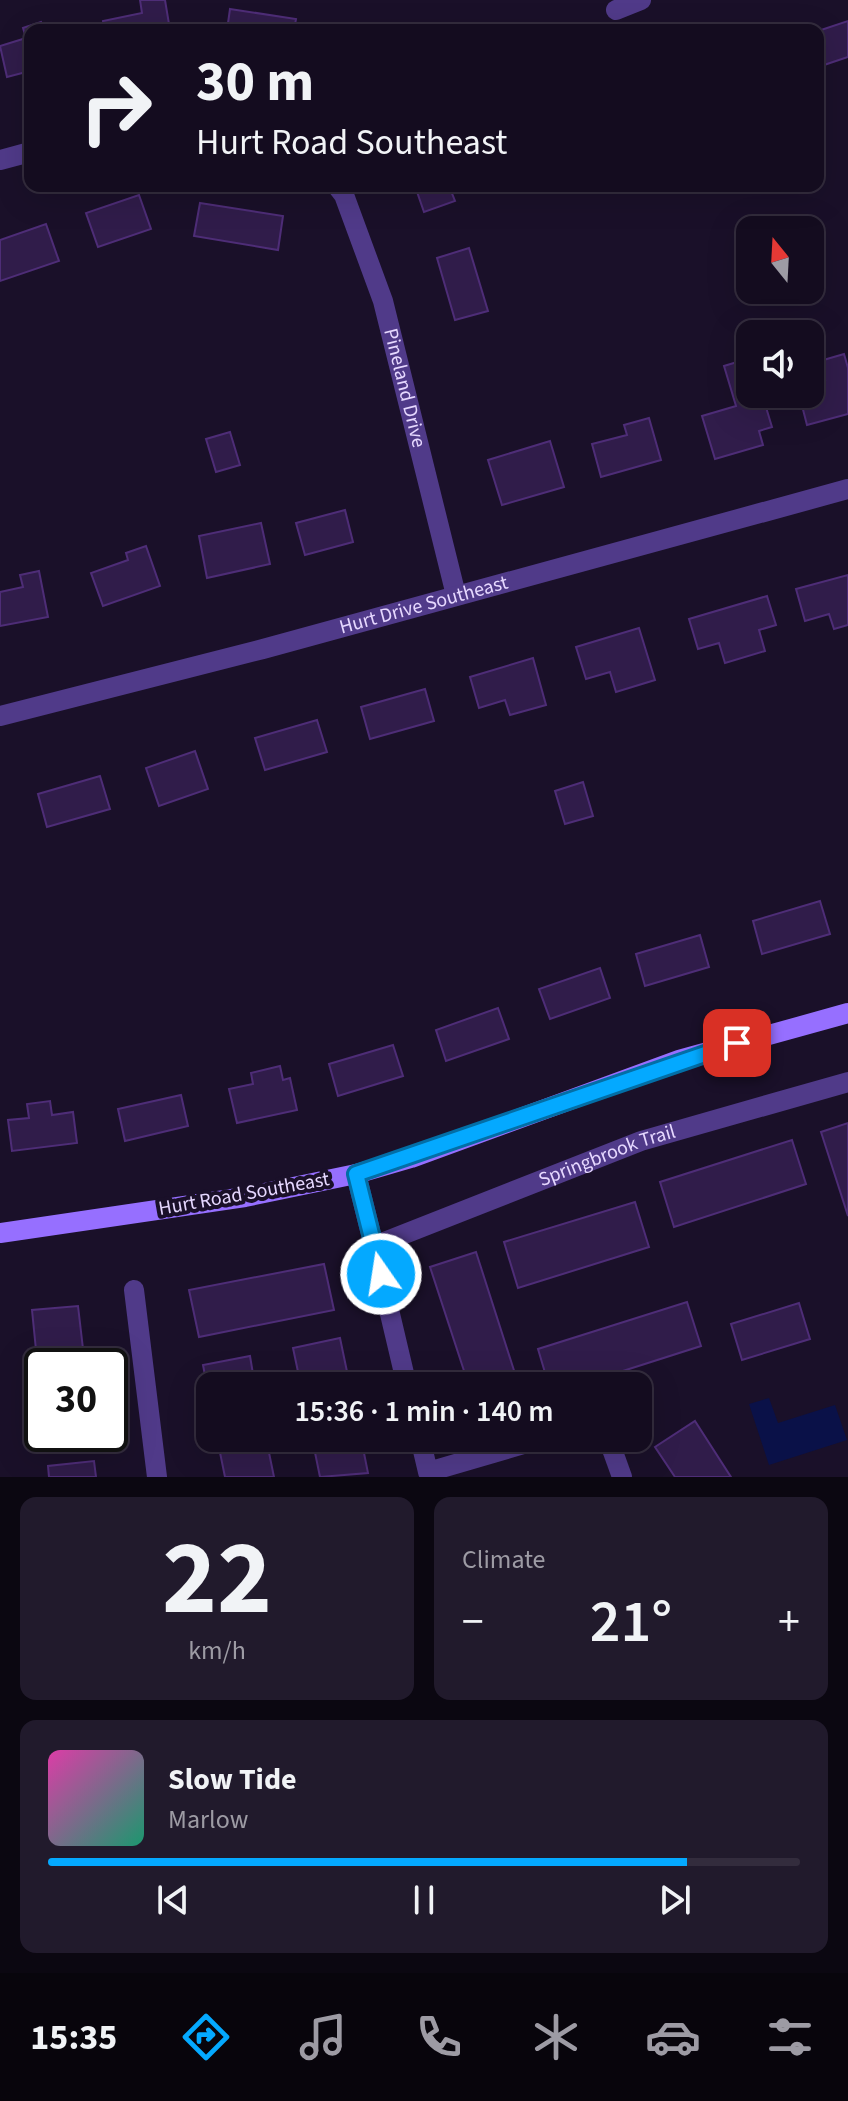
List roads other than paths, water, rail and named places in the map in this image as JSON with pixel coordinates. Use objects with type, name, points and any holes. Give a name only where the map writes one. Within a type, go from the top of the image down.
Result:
[{"type":"street","points":[[616,10],[641,0]]},
{"type":"street","points":[[0,160],[24,154]]},
{"type":"street","name":"Pineland Drive","points":[[342,192],[383,301],[456,595]]},
{"type":"street","name":"Hurt Drive Southeast","points":[[0,716],[848,489]]},
{"type":"street","name":"Hurt Road Southeast","points":[[0,1233],[245,1197],[356,1174],[411,1158],[679,1060],[848,1013]]},
{"type":"street","name":"Springbrook Trail","points":[[374,1246],[641,1141],[848,1082]]},
{"type":"street","points":[[356,1174],[404,1372]]},
{"type":"street","points":[[134,1290],[157,1477]]},
{"type":"street","points":[[423,1452],[428,1474],[499,1452]]},
{"type":"street","points":[[613,1452],[622,1477]]}]
